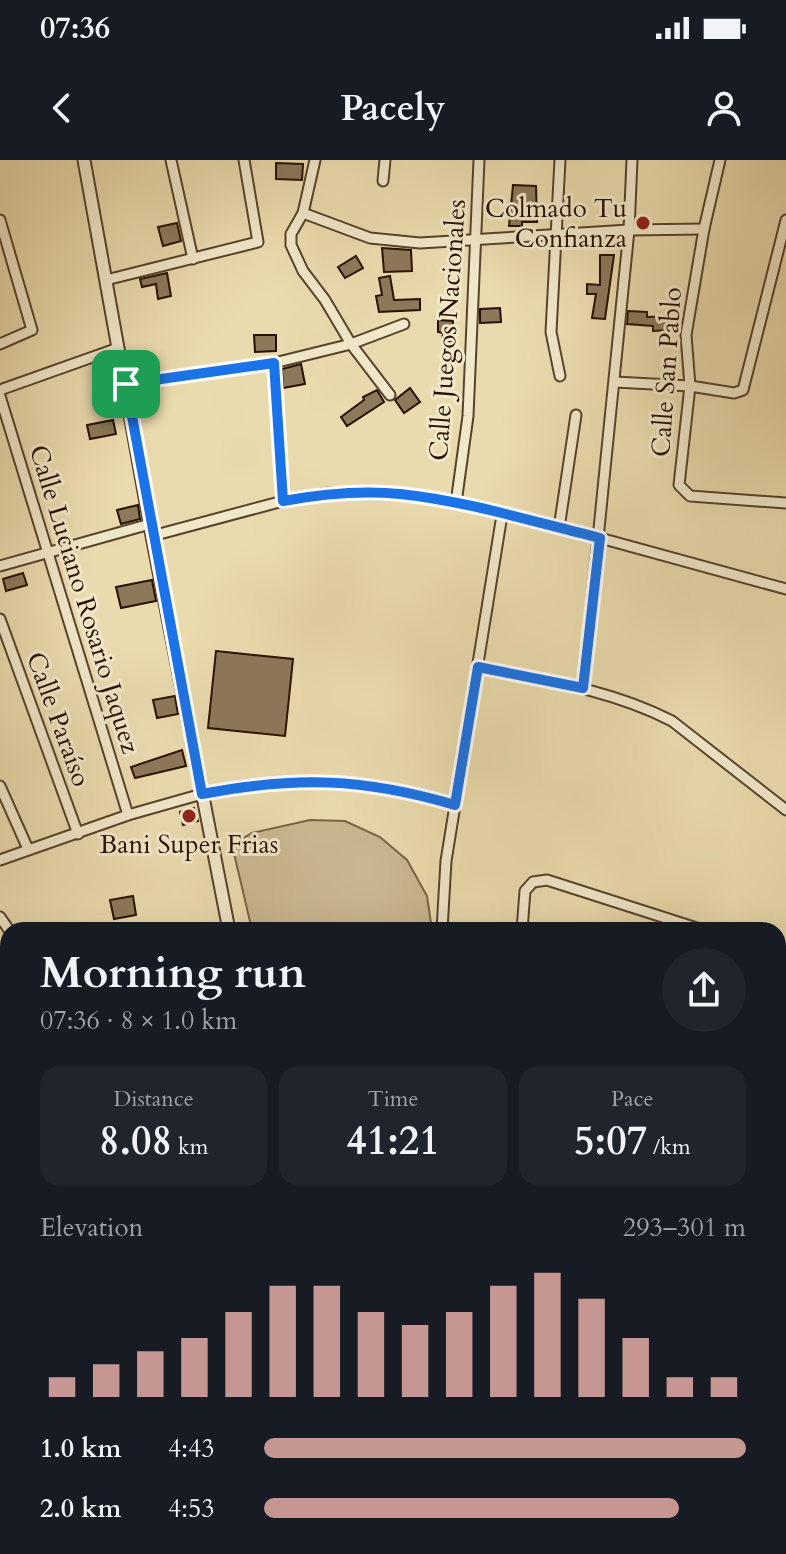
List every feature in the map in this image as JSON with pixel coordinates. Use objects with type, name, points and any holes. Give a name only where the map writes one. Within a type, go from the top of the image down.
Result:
[{"type":"street","points":[[84,160],[151,530],[227,922]]},
{"type":"street","points":[[171,160],[193,259]]},
{"type":"street","points":[[106,280],[258,242],[244,160]]},
{"type":"street","points":[[315,160],[303,213],[291,234],[291,245],[303,271],[325,300],[351,344],[390,395]]},
{"type":"street","points":[[383,181],[385,160]]},
{"type":"street","name":"Calle Juegos Nacionales","points":[[456,503],[468,416],[479,160]]},
{"type":"street","points":[[560,160],[551,332],[560,376]]},
{"type":"street","points":[[583,688],[615,382],[632,160]]},
{"type":"street","name":"Calle San Pablo","points":[[720,160],[704,229],[686,335],[690,386],[679,485],[690,496],[786,503]]},
{"type":"street","points":[[303,213],[370,238],[420,243],[629,230],[704,229]]},
{"type":"street","points":[[0,220],[32,330],[0,344]]},
{"type":"street","points":[[615,382],[690,386],[734,393],[743,390],[786,220]]},
{"type":"street","points":[[126,384],[274,363],[351,344],[404,324]]},
{"type":"street","points":[[0,393],[118,348]]},
{"type":"street","points":[[274,363],[283,501]]},
{"type":"street","name":"Calle Luciano Rosario Jaquez","points":[[0,393],[128,815]]},
{"type":"street","points":[[559,528],[576,415]]},
{"type":"street","points":[[0,566],[48,552],[283,501],[328,493],[399,494],[456,503],[600,538],[786,589]]},
{"type":"street","points":[[442,922],[446,861],[502,515]]},
{"type":"street","name":"Calle Paraíso","points":[[0,619],[78,834]]},
{"type":"street","points":[[478,667],[583,688],[651,710],[672,721],[786,810]]},
{"type":"street","points":[[0,786],[28,849]]},
{"type":"street","points":[[0,860],[128,815],[202,794]]},
{"type":"street","points":[[523,922],[525,891],[533,882],[547,880],[678,922]]},
{"type":"path","points":[[202,794],[252,784],[304,780],[406,791],[455,805]]},
{"type":"shaded area","points":[[310,820],[345,821],[380,837],[407,860],[427,896],[431,922],[250,922],[232,845],[252,833]]},
{"type":"building","points":[[276,163],[303,164],[302,180],[276,179]]},
{"type":"building","points":[[513,185],[536,186],[537,222],[509,226]]},
{"type":"building","points":[[177,223],[181,241],[163,246],[158,227]]},
{"type":"building","points":[[382,248],[411,250],[412,271],[384,272]]},
{"type":"building","points":[[600,255],[614,255],[605,319],[592,318],[596,294],[587,294],[587,284],[600,285]]},
{"type":"building","points":[[356,256],[363,268],[345,278],[338,267]]},
{"type":"building","points":[[167,273],[171,296],[158,299],[156,284],[142,287],[140,279]]},
{"type":"building","points":[[390,276],[394,300],[420,299],[420,310],[379,312],[376,296],[382,295],[379,278]]},
{"type":"building","points":[[500,308],[501,322],[480,323],[480,309]]},
{"type":"building","points":[[628,311],[647,312],[647,317],[673,316],[673,330],[653,331],[653,326],[627,324]]},
{"type":"building","points":[[438,320],[453,321],[452,342],[442,341],[443,333],[438,332]]},
{"type":"building","points":[[254,335],[276,335],[276,351],[255,352]]},
{"type":"building","points":[[301,364],[305,384],[283,388],[282,369]]},
{"type":"building","points":[[410,388],[420,402],[404,413],[395,400]]},
{"type":"building","points":[[377,390],[384,402],[347,426],[341,417],[364,400],[363,397]]},
{"type":"building","points":[[113,420],[116,434],[90,439],[87,425]]},
{"type":"building","points":[[138,505],[140,519],[121,524],[117,510]]},
{"type":"building","points":[[23,573],[27,585],[6,591],[3,579]]},
{"type":"building","points":[[152,580],[156,601],[121,608],[116,587]]},
{"type":"building","points":[[216,651],[293,659],[285,736],[208,728]]},
{"type":"building","points":[[175,696],[178,714],[157,718],[153,700]]},
{"type":"building","points":[[182,750],[186,766],[135,778],[131,767]]},
{"type":"building","name":"Bani Super Frias","points":[[194,808],[198,821],[183,825],[180,812]]},
{"type":"building","points":[[133,896],[136,915],[114,919],[110,900]]},
{"type":"place","name":"Colmado Tu Confianza","points":[[643,223]]},
{"type":"place","name":"Bani Super Frias","points":[[189,816]]},
{"type":"route","points":[[274,363],[283,501],[328,493],[399,494],[456,503],[600,538],[583,688],[478,667],[455,805],[406,791],[355,782],[304,780],[252,784],[202,794],[126,384],[274,363]]}]
